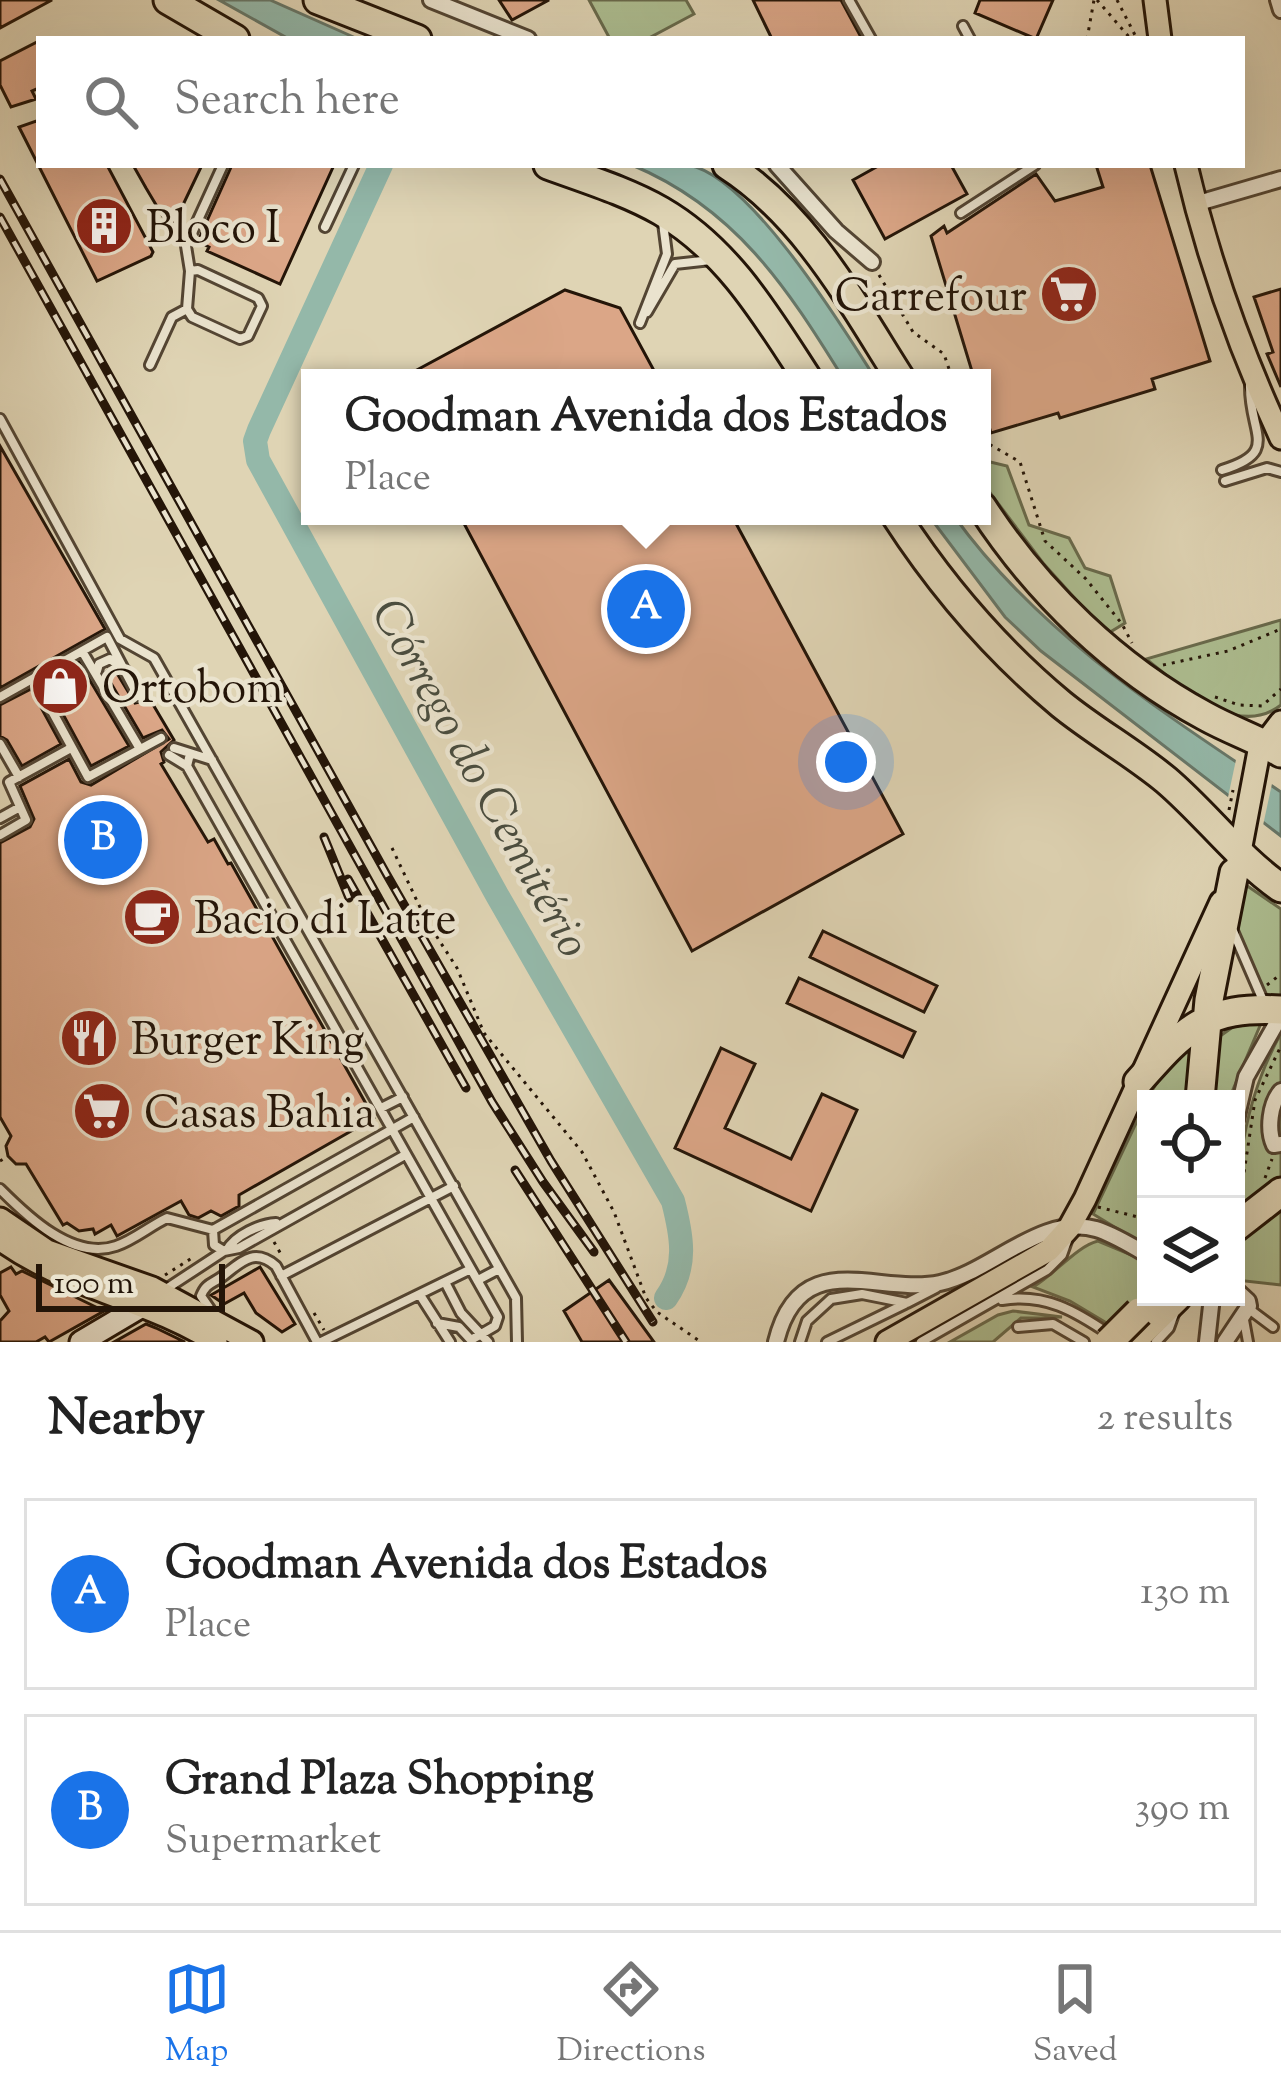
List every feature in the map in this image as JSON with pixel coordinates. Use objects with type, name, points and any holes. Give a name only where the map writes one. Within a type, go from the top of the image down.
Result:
[{"type":"highway","points":[[168,0],[230,36]]},
{"type":"highway","points":[[318,0],[409,36]]},
{"type":"highway","points":[[555,168],[659,210],[695,235],[724,261],[763,310],[801,369]]},
{"type":"highway","points":[[731,168],[772,200],[808,238],[894,369]]},
{"type":"highway","points":[[991,519],[1033,577],[1103,646],[1203,715],[1272,743]]},
{"type":"highway","points":[[902,525],[929,567],[998,648],[1062,705],[1165,780],[1238,863],[1281,888]]},
{"type":"highway","points":[[1200,1087],[1207,1019],[1238,863]]},
{"type":"highway","points":[[1138,1082],[1187,1028],[1207,1019],[1276,1012]]},
{"type":"highway","points":[[1245,1242],[1281,1215]]},
{"type":"highway","points":[[1109,1342],[1143,1306]]},
{"type":"highway","points":[[1126,1342],[1168,1306]]},
{"type":"main road","points":[[1155,0],[1159,36]]},
{"type":"main road","points":[[1187,168],[1251,372],[1281,438]]},
{"type":"main road","points":[[887,1342],[982,1302],[1049,1250],[1069,1228],[1238,863],[1243,823],[1272,743]]},
{"type":"main road","points":[[0,1219],[62,1258],[157,1291],[220,1333],[252,1342]]},
{"type":"main road","points":[[0,1239],[50,1270],[157,1291]]},
{"type":"street","points":[[431,0],[521,36]]},
{"type":"street","points":[[1141,0],[1159,36]]},
{"type":"street","points":[[1278,0],[1281,10]]},
{"type":"street","points":[[780,168],[836,231],[872,262]]},
{"type":"street","points":[[1196,204],[1281,179]]},
{"type":"street","points":[[1243,1090],[1276,1012]]},
{"type":"street","points":[[1278,1145],[1270,1135],[1272,1111],[1281,1090]]},
{"type":"street","points":[[776,1342],[794,1304],[831,1281],[861,1278],[930,1284],[953,1279],[1045,1234],[1069,1228],[1093,1228],[1137,1249]]},
{"type":"street","points":[[81,1342],[157,1291]]},
{"type":"street","points":[[1206,1340],[1211,1306]]},
{"type":"street","points":[[1225,1342],[1242,1306]]},
{"type":"lane","points":[[849,0],[869,36]]},
{"type":"lane","points":[[963,26],[968,36]]},
{"type":"lane","points":[[190,271],[198,270],[258,298],[262,306],[248,336],[240,339],[192,317],[187,309],[190,271],[186,246],[222,168]]},
{"type":"lane","points":[[325,227],[353,168]]},
{"type":"lane","points":[[961,212],[1030,168]]},
{"type":"lane","points":[[659,210],[667,254],[640,323],[675,264],[724,261]]},
{"type":"lane","points":[[150,365],[172,317],[187,309]]},
{"type":"lane","points":[[1222,470],[1257,458],[1262,449],[1261,434],[1250,412],[1251,372]]},
{"type":"lane","points":[[0,419],[120,639],[152,656],[454,1186],[518,1301],[517,1342]]},
{"type":"lane","points":[[1225,481],[1267,468],[1281,472]]},
{"type":"lane","points":[[0,698],[107,637],[138,696]]},
{"type":"lane","points":[[82,650],[140,749]]},
{"type":"lane","points":[[97,675],[99,664],[110,659],[127,671]]},
{"type":"lane","points":[[34,678],[86,775],[92,777],[161,738]]},
{"type":"lane","points":[[0,744],[19,777]]},
{"type":"lane","points":[[0,835],[25,821],[8,784],[71,748]]},
{"type":"lane","points":[[213,760],[171,752],[187,766],[498,1317],[495,1326],[471,1340],[458,1327],[437,1322]]},
{"type":"lane","points":[[187,766],[190,754]]},
{"type":"lane","points":[[0,818],[20,807]]},
{"type":"lane","points":[[240,862],[257,858],[262,849]]},
{"type":"lane","points":[[250,879],[261,871],[274,870]]},
{"type":"lane","points":[[1228,918],[1276,1012]]},
{"type":"lane","points":[[382,1108],[403,1097]]},
{"type":"lane","points":[[0,1189],[52,1233],[87,1246],[116,1246],[167,1218],[213,1230],[414,1117]]},
{"type":"lane","points":[[157,1291],[405,1155]]},
{"type":"lane","points":[[281,1276],[454,1186]]},
{"type":"lane","points":[[225,1251],[231,1242],[264,1224],[283,1223]]},
{"type":"lane","points":[[213,1230],[214,1245],[225,1251]]},
{"type":"lane","points":[[252,1240],[281,1276],[319,1342],[472,1269]]},
{"type":"lane","points":[[220,1333],[204,1302],[203,1289],[247,1257],[266,1258]]},
{"type":"lane","points":[[478,1280],[499,1269]]},
{"type":"lane","points":[[827,1342],[953,1279]]},
{"type":"lane","points":[[445,1282],[461,1313],[488,1342]]},
{"type":"lane","points":[[420,1294],[450,1342]]},
{"type":"lane","points":[[800,1342],[807,1321],[831,1299],[862,1294],[907,1303]]},
{"type":"lane","points":[[921,1342],[982,1302],[1013,1298],[1050,1301],[1126,1342]]},
{"type":"lane","points":[[1245,1305],[1273,1327]]},
{"type":"lane","points":[[1166,1342],[1176,1306]]},
{"type":"lane","points":[[1243,1306],[1248,1342]]},
{"type":"lane","points":[[1018,1327],[1053,1324],[1084,1342]]},
{"type":"lane","points":[[1156,1342],[1169,1328]]},
{"type":"path","points":[[1095,0],[1125,36]]},
{"type":"path","points":[[1088,36],[1095,0]]},
{"type":"path","points":[[1118,0],[1136,36]]},
{"type":"path","points":[[881,279],[913,332],[944,354],[949,369]]},
{"type":"path","points":[[991,445],[1020,462],[1045,541],[1086,579],[1137,650]]},
{"type":"path","points":[[1177,676],[1160,665],[1228,651],[1281,629]]},
{"type":"path","points":[[1210,696],[1262,706],[1281,688]]},
{"type":"path","points":[[392,848],[426,920],[457,968],[484,1033],[582,1153],[614,1212],[646,1298],[657,1312],[701,1342]]},
{"type":"path","points":[[1240,1198],[1255,1100],[1281,1046]]},
{"type":"path","points":[[1266,1188],[1278,1145]]},
{"type":"path","points":[[0,1161],[8,1156]]},
{"type":"path","points":[[1097,1206],[1137,1217]]},
{"type":"path","points":[[274,1242],[287,1265]]},
{"type":"path","points":[[157,1291],[214,1245]]},
{"type":"shaded area","points":[[219,0],[270,0],[351,36],[284,36]]},
{"type":"shaded area","points":[[589,0],[686,0],[694,14],[653,36],[608,36]]},
{"type":"shaded area","points":[[638,168],[695,168],[738,195],[792,256],[869,369],[837,369],[755,253],[700,203]]},
{"type":"shaded area","points":[[991,462],[1007,466],[1029,525],[1069,538],[1085,568],[1110,576],[1125,623],[1107,634],[1043,563],[991,494]]},
{"type":"shaded area","points":[[936,525],[961,525],[1024,598],[1063,634],[1148,701],[1281,792],[1281,836],[1041,651],[1005,617]]},
{"type":"shaded area","points":[[1281,620],[1281,705],[1264,714],[1228,713],[1210,705],[1146,659]]},
{"type":"shaded area","points":[[1243,883],[1281,909],[1281,996],[1265,994],[1237,929]]},
{"type":"shaded area","points":[[1262,1021],[1233,1090],[1152,1090],[1180,1044],[1216,1039],[1237,1024]]},
{"type":"shaded area","points":[[1281,1033],[1281,1285],[1245,1281],[1245,1135],[1266,1063]]},
{"type":"shaded area","points":[[1137,1121],[1137,1241],[1093,1214]]},
{"type":"shaded area","points":[[1098,1241],[1137,1257],[1137,1306],[1160,1306],[1125,1334],[1070,1301],[1033,1287]]},
{"type":"shaded area","points":[[1013,1311],[1062,1317],[1021,1318],[993,1342],[950,1342],[998,1315]]},
{"type":"pier","points":[[1237,755],[1273,779],[1262,830],[1227,802]]},
{"type":"building","points":[[0,0],[52,0],[0,28]]},
{"type":"building","points":[[499,0],[549,0],[512,20]]},
{"type":"building","points":[[753,0],[841,0],[860,36],[771,36]]},
{"type":"building","points":[[980,0],[1053,0],[1037,36],[975,13]]},
{"type":"building","points":[[36,43],[36,89],[32,91],[36,99],[11,107],[0,85],[0,61]]},
{"type":"building","name":"Bloco I","points":[[36,121],[36,161],[19,127]]},
{"type":"building","name":"Bloco I","points":[[40,168],[109,168],[153,252],[97,281]]},
{"type":"building","points":[[135,168],[201,168],[171,230]]},
{"type":"building","points":[[231,168],[333,168],[280,284],[207,251],[209,247],[198,241]]},
{"type":"building","points":[[875,168],[953,168],[967,194],[885,239],[853,180]]},
{"type":"building","name":"Carrefour","points":[[1097,168],[1151,168],[1210,361],[1152,379],[1155,389],[991,433],[991,369],[971,369],[931,236],[944,226],[947,233],[1036,174],[1055,201],[1103,187]]},
{"type":"building","points":[[1281,289],[1281,387],[1267,354],[1273,352],[1254,297]]},
{"type":"building","points":[[565,290],[620,308],[653,369],[419,369]]},
{"type":"building","points":[[0,446],[105,629],[0,688]]},
{"type":"building","points":[[465,525],[737,525],[903,834],[692,951]]},
{"type":"building","points":[[79,662],[129,746],[91,766],[45,681]]},
{"type":"building","points":[[109,669],[135,703],[144,701],[145,691],[174,740],[161,752],[161,764],[208,842],[214,839],[231,863],[374,1118],[239,1195],[239,1206],[221,1216],[211,1211],[198,1218],[189,1215],[181,1201],[117,1236],[111,1225],[95,1234],[93,1229],[79,1231],[63,1225],[26,1164],[16,1164],[8,1156],[11,1136],[0,1117],[0,843],[30,827],[34,819],[20,786],[69,759],[81,782],[91,785],[169,739],[162,730],[143,738],[105,673]]},
{"type":"building","points":[[31,689],[61,744],[22,766],[0,736],[0,705]]},
{"type":"building","points":[[823,931],[937,986],[924,1012],[810,957]]},
{"type":"building","points":[[799,978],[915,1032],[903,1057],[787,1003]]},
{"type":"building","points":[[721,1048],[755,1064],[725,1128],[791,1159],[822,1094],[857,1110],[811,1211],[675,1148]]},
{"type":"building","points":[[11,1267],[16,1274],[22,1271],[104,1311],[49,1342],[45,1337],[36,1342],[0,1342],[0,1321],[9,1311],[0,1295],[0,1273]]},
{"type":"building","points":[[260,1267],[295,1324],[282,1332],[256,1313],[244,1293],[224,1304],[211,1295]]},
{"type":"building","points":[[609,1280],[654,1342],[582,1342],[564,1311]]},
{"type":"building","points":[[146,1324],[156,1328],[185,1342],[114,1342]]},
{"type":"waterway","name":"Córrego do Cemitério","points":[[380,168],[259,430],[255,441],[258,460],[497,895],[673,1201],[681,1251],[678,1275],[666,1298]]},
{"type":"railway","points":[[0,179],[387,875],[551,1161],[653,1322]]},
{"type":"railway","points":[[0,217],[492,1102],[594,1252]]},
{"type":"railway","points":[[324,837],[349,898]]},
{"type":"railway","points":[[348,879],[466,1088]]},
{"type":"railway","points":[[515,1170],[626,1342]]},
{"type":"place","name":"Bloco I","points":[[104,226]]},
{"type":"place","name":"Carrefour","points":[[1069,294]]},
{"type":"place","name":"Goodman Avenida dos Estados","points":[[646,609]]},
{"type":"place","name":"Ortobom","points":[[60,686]]},
{"type":"place","name":"Grand Plaza Shopping","points":[[103,840]]},
{"type":"place","name":"Bacio di Latte","points":[[152,917]]},
{"type":"place","name":"Burger King","points":[[89,1038]]},
{"type":"place","name":"Casas Bahia","points":[[102,1111]]}]
